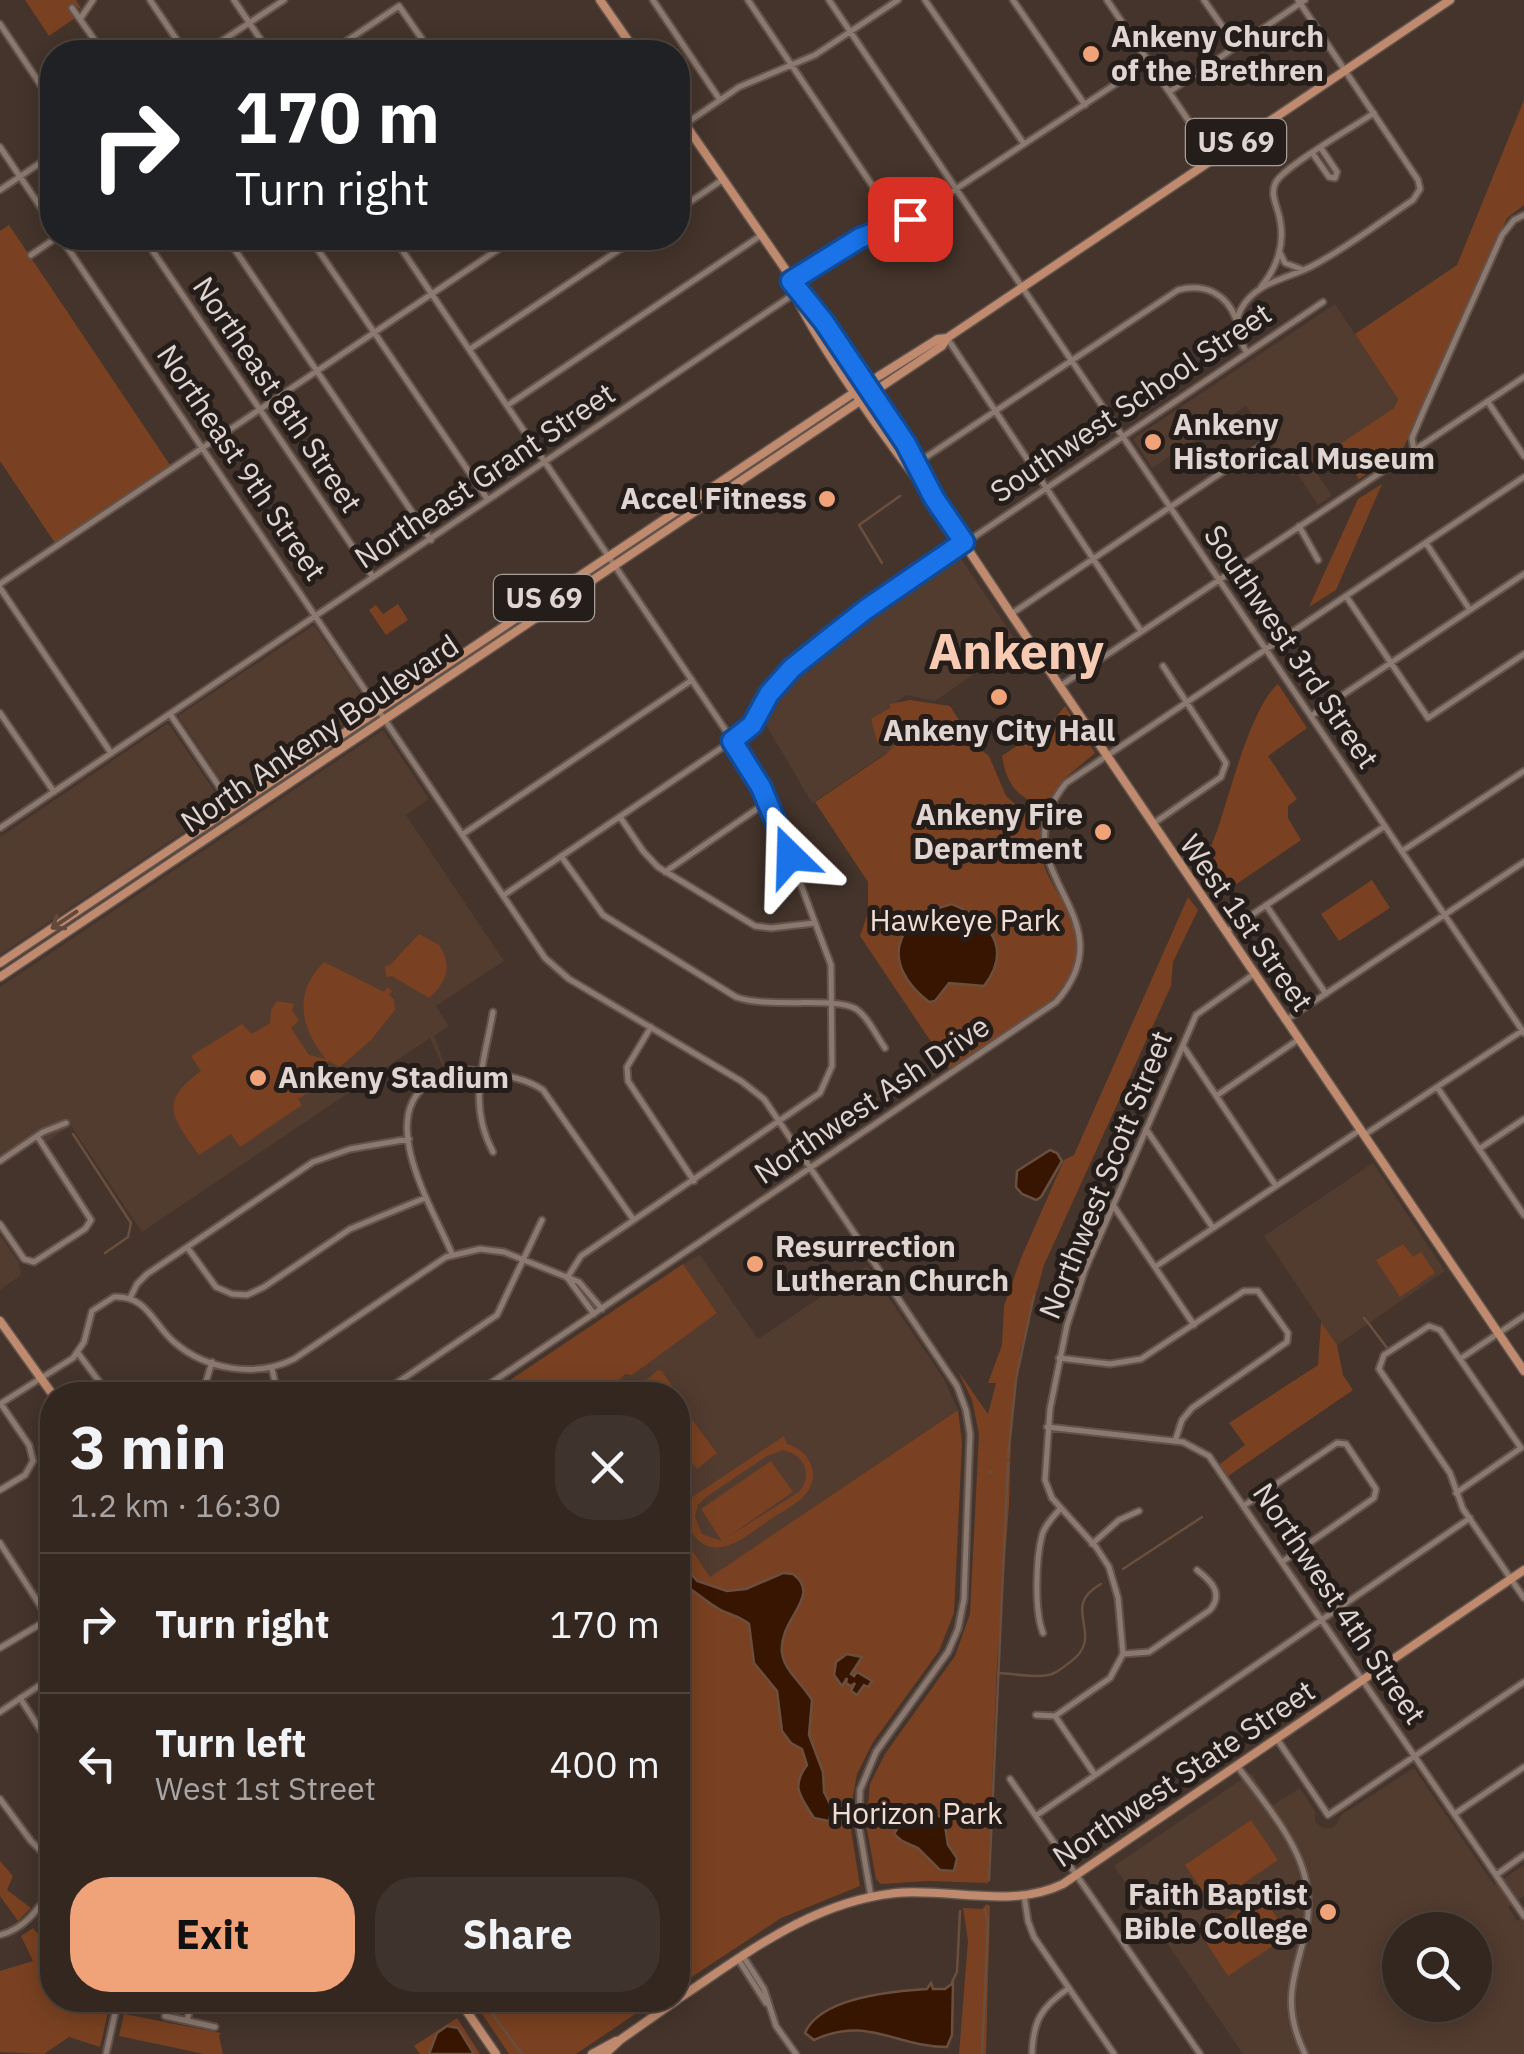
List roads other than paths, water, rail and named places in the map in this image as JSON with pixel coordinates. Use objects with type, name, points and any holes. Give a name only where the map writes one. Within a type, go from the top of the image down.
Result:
[{"type":"main road","points":[[600,0],[628,40]]},
{"type":"main road","name":"US 69","points":[[863,392],[942,346],[946,338],[1022,285],[1450,0]]},
{"type":"main road","points":[[690,138],[863,392]]},
{"type":"main road","points":[[791,281],[794,294],[863,392]]},
{"type":"main road","name":"West 1st Street","points":[[863,392],[1105,756],[1524,1371]]},
{"type":"main road","name":"North Ankeny Boulevard","points":[[0,963],[382,714],[863,392]]},
{"type":"main road","name":"North Ankeny Boulevard","points":[[0,977],[240,816],[382,714]]},
{"type":"main road","points":[[0,1312],[44,1382]]},
{"type":"main road","points":[[0,1321],[10,1331]]},
{"type":"main road","name":"Northwest State Street","points":[[690,1991],[808,1917],[871,1897],[919,1892],[1024,1895],[1047,1891],[1078,1875],[1524,1570]]},
{"type":"main road","points":[[466,2012],[496,2054]]},
{"type":"main road","name":"Northwest State Street","points":[[605,2054],[660,2012]]},
{"type":"main road","name":"Northwest State Street","points":[[592,2054],[620,2040]]},
{"type":"street","points":[[80,19],[94,0]]},
{"type":"street","points":[[150,0],[178,40]]},
{"type":"street","points":[[234,0],[261,40]]},
{"type":"street","points":[[223,40],[284,0]]},
{"type":"street","points":[[653,0],[680,40]]},
{"type":"street","points":[[748,0],[898,224]]},
{"type":"street","name":"Southwest 3rd Street","points":[[829,0],[1523,1032]]},
{"type":"street","points":[[690,120],[752,80],[792,66],[898,0]]},
{"type":"street","points":[[925,0],[1024,144]]},
{"type":"street","points":[[1013,0],[1085,104]]},
{"type":"street","points":[[1107,0],[1214,157]]},
{"type":"street","points":[[1204,0],[1236,46]]},
{"type":"street","points":[[1169,92],[1301,1],[1418,180],[1419,192],[1377,224],[1306,269],[1256,292]]},
{"type":"street","points":[[354,40],[399,6],[423,40]]},
{"type":"street","points":[[72,8],[94,40]]},
{"type":"street","points":[[0,24],[40,84]]},
{"type":"street","points":[[690,55],[720,100]]},
{"type":"street","points":[[791,281],[860,238],[898,224],[957,189],[1149,62]]},
{"type":"street","points":[[913,466],[1178,290],[1205,288],[1238,305],[1246,301],[1272,272],[1280,250],[1282,229],[1274,187],[1279,176],[1374,113]]},
{"type":"street","points":[[0,147],[40,206]]},
{"type":"street","points":[[1313,154],[1334,178],[1337,172],[1321,148]]},
{"type":"street","points":[[0,190],[40,162]]},
{"type":"street","points":[[690,202],[722,180]]},
{"type":"street","points":[[1414,450],[1412,438],[1495,251],[1511,224],[1524,215]]},
{"type":"street","points":[[508,405],[760,236]]},
{"type":"street","points":[[30,254],[40,248]]},
{"type":"street","name":"Northeast 9th Street","points":[[67,250],[554,968],[754,1090],[780,1122],[950,1375],[966,1410],[970,1434],[964,1599],[948,1652],[873,1758],[860,1790],[858,1827],[871,1897]]},
{"type":"street","name":"Northeast 8th Street","points":[[152,250],[374,577]]},
{"type":"street","points":[[235,250],[430,540]]},
{"type":"street","points":[[318,250],[488,500]]},
{"type":"street","points":[[402,250],[732,741],[768,802],[831,965],[832,1066],[826,1083],[810,1102],[578,1258],[567,1278]]},
{"type":"street","points":[[112,753],[0,586],[497,250]]},
{"type":"street","points":[[470,349],[618,250]]},
{"type":"street","points":[[1280,250],[1290,267],[1306,269]]},
{"type":"street","name":"Northeast Grant Street","points":[[0,828],[794,294]]},
{"type":"street","points":[[1226,301],[1247,353]]},
{"type":"street","points":[[1236,322],[1246,301]]},
{"type":"street","name":"Southwest School Street","points":[[504,895],[732,741],[752,725],[769,694],[792,668],[865,610],[1323,302]]},
{"type":"street","points":[[946,338],[1141,632]]},
{"type":"street","points":[[1059,687],[1524,377]]},
{"type":"street","points":[[1488,402],[1524,456]]},
{"type":"street","points":[[1010,614],[1267,442]]},
{"type":"street","name":"Northwest Ash Drive","points":[[492,1382],[1049,1008],[1070,984],[1080,955],[1080,934],[1072,907],[1050,870],[1044,850],[1044,830],[1053,801],[1066,783],[1524,477]]},
{"type":"street","points":[[1300,526],[1318,560]]},
{"type":"street","points":[[1426,543],[1470,610]]},
{"type":"street","points":[[1311,716],[1524,574]]},
{"type":"street","points":[[1346,596],[1428,718],[1524,654]]},
{"type":"street","points":[[1151,824],[1216,781],[1226,767],[1224,756],[1165,671]]},
{"type":"street","points":[[463,834],[692,680]]},
{"type":"street","points":[[0,713],[54,792]]},
{"type":"street","points":[[170,714],[240,816]]},
{"type":"street","points":[[1402,851],[1524,771]]},
{"type":"street","points":[[665,872],[768,802]]},
{"type":"street","points":[[620,817],[642,851],[665,872],[756,926],[816,923]]},
{"type":"street","points":[[1226,932],[1385,826]]},
{"type":"street","points":[[561,856],[603,915],[736,997],[759,1003],[850,1006],[860,1012],[885,1048]]},
{"type":"street","points":[[1286,1020],[1524,862]]},
{"type":"street","points":[[1266,905],[1326,994]]},
{"type":"street","name":"Northwest Scott Street","points":[[1123,1654],[1116,1587],[1109,1567],[1060,1509],[1045,1480],[1048,1427],[1060,1358],[1076,1293],[1182,1046],[1200,1011],[1254,974]]},
{"type":"street","points":[[493,1012],[478,1113],[494,1152]]},
{"type":"street","points":[[650,1027],[630,1062],[628,1081],[694,1180]]},
{"type":"street","points":[[1155,1267],[1276,1186],[1523,1032]]},
{"type":"street","points":[[1216,1096],[1299,1039]]},
{"type":"street","points":[[1182,1046],[1276,1186]]},
{"type":"street","points":[[452,1254],[417,1179],[408,1112],[419,1090],[452,1070],[523,1079],[546,1093],[634,1220]]},
{"type":"street","points":[[1437,1086],[1524,1215]]},
{"type":"street","points":[[1479,1149],[1524,1119]]},
{"type":"street","points":[[0,1161],[37,1136],[66,1123]]},
{"type":"street","points":[[1146,1129],[1213,1228]]},
{"type":"street","points":[[0,1224],[24,1259],[34,1262],[85,1229],[91,1220],[37,1136]]},
{"type":"street","points":[[130,1298],[142,1278],[313,1162],[350,1149],[410,1139]]},
{"type":"street","points":[[187,1246],[216,1287],[247,1295],[350,1229],[425,1198]]},
{"type":"street","points":[[1113,1204],[1194,1325]]},
{"type":"street","points":[[398,1382],[497,1315],[542,1220]]},
{"type":"street","points":[[0,1490],[26,1475],[33,1460],[31,1449],[0,1403],[78,1353],[95,1308],[114,1298],[130,1298],[145,1307],[177,1345],[212,1362],[240,1369],[272,1368],[294,1359],[452,1254],[480,1249],[523,1259],[567,1278],[587,1288],[602,1309]]},
{"type":"street","points":[[567,1278],[594,1314]]},
{"type":"street","points":[[1060,1358],[1128,1362],[1144,1357],[1244,1291],[1253,1289],[1262,1295],[1288,1333],[1287,1342],[1192,1408],[1182,1420],[1175,1441]]},
{"type":"street","points":[[1460,1359],[1524,1316]]},
{"type":"street","points":[[1456,1493],[1522,1448],[1440,1330],[1429,1326],[1384,1355],[1378,1364],[1450,1473],[1456,1493],[1470,1518],[1524,1598]]},
{"type":"street","points":[[78,1353],[99,1382]]},
{"type":"street","points":[[206,1382],[212,1362]]},
{"type":"street","points":[[272,1368],[275,1382]]},
{"type":"street","name":"Northwest 4th Street","points":[[1048,1427],[1175,1441],[1209,1456],[1524,1916]]},
{"type":"street","points":[[1244,1506],[1332,1445],[1342,1442],[1350,1448],[1375,1485],[1376,1494],[1371,1502],[1282,1562]]},
{"type":"street","points":[[1042,1632],[1038,1611],[1041,1542],[1044,1529],[1060,1509]]},
{"type":"street","points":[[1092,1544],[1119,1520],[1140,1511]]},
{"type":"street","points":[[1037,1815],[1470,1518]]},
{"type":"street","points":[[0,1542],[6,1561],[40,1607]]},
{"type":"street","points":[[1036,1715],[1055,1716],[1110,1678],[1123,1654],[1149,1652],[1214,1606],[1214,1587],[1196,1570]]},
{"type":"street","points":[[0,1648],[40,1628]]},
{"type":"street","points":[[1276,1740],[1328,1815],[1524,1682]]},
{"type":"street","points":[[0,1712],[40,1684]]},
{"type":"street","points":[[20,1698],[40,1729]]},
{"type":"street","points":[[1055,1716],[1095,1775]]},
{"type":"street","points":[[1238,1767],[1298,1856],[1308,1888],[1306,1926],[1291,1990],[1295,2030],[1306,2054]]},
{"type":"street","points":[[1455,1814],[1524,1767]]},
{"type":"street","points":[[1010,1779],[1200,2054]]},
{"type":"street","points":[[0,1800],[40,1850]]},
{"type":"street","points":[[1496,1875],[1524,1855]]},
{"type":"street","points":[[1024,1895],[1032,1933],[1114,2054]]},
{"type":"street","points":[[0,1934],[12,1932],[30,1920],[40,1906]]},
{"type":"street","points":[[740,1958],[764,1989],[776,2026],[796,2054]]},
{"type":"street","points":[[1032,2054],[1040,2013],[1069,1988]]},
{"type":"street","points":[[106,2054],[115,2012]]},
{"type":"street","points":[[187,2020],[189,2012]]},
{"type":"street","points":[[165,2016],[215,2027]]},
{"type":"waterway","points":[[882,563],[859,525],[900,496]]},
{"type":"waterway","points":[[73,1134],[131,1223],[128,1237],[105,1253]]},
{"type":"waterway","points":[[1008,1457],[1016,1379],[1034,1295]]},
{"type":"waterway","points":[[1364,1318],[1368,1323]]},
{"type":"waterway","points":[[1369,1324],[1387,1348]]},
{"type":"waterway","points":[[989,1880],[1008,1462]]},
{"type":"waterway","points":[[1123,1569],[1202,1517]]},
{"type":"waterway","points":[[1000,1673],[1043,1676],[1069,1663],[1085,1642],[1083,1603],[1101,1584]]},
{"type":"waterway","points":[[982,2054],[988,1922],[985,1910]]},
{"type":"waterway","points":[[952,1982],[957,1972],[960,1911]]},
{"type":"waterway","points":[[491,2012],[522,2054]]},
{"type":"place","name":"Ankeny Church of the Brethren","points":[[1091,54]]},
{"type":"place","name":"Ankeny Historical Museum","points":[[1153,442]]},
{"type":"place","name":"Accel Fitness","points":[[827,499]]},
{"type":"place","name":"Ankeny City Hall","points":[[999,697]]},
{"type":"place","name":"Ankeny Fire Department","points":[[1103,832]]},
{"type":"place","name":"Ankeny Stadium","points":[[258,1078]]},
{"type":"place","name":"Resurrection Lutheran Church","points":[[755,1264]]},
{"type":"place","name":"Faith Baptist Bible College","points":[[1328,1912]]},
{"type":"district","name":"Ankeny","points":[[1016,651]]},
{"type":"park label","name":"Hawkeye Park","points":[[965,921]]},
{"type":"park label","name":"Horizon Park","points":[[917,1814]]}]
